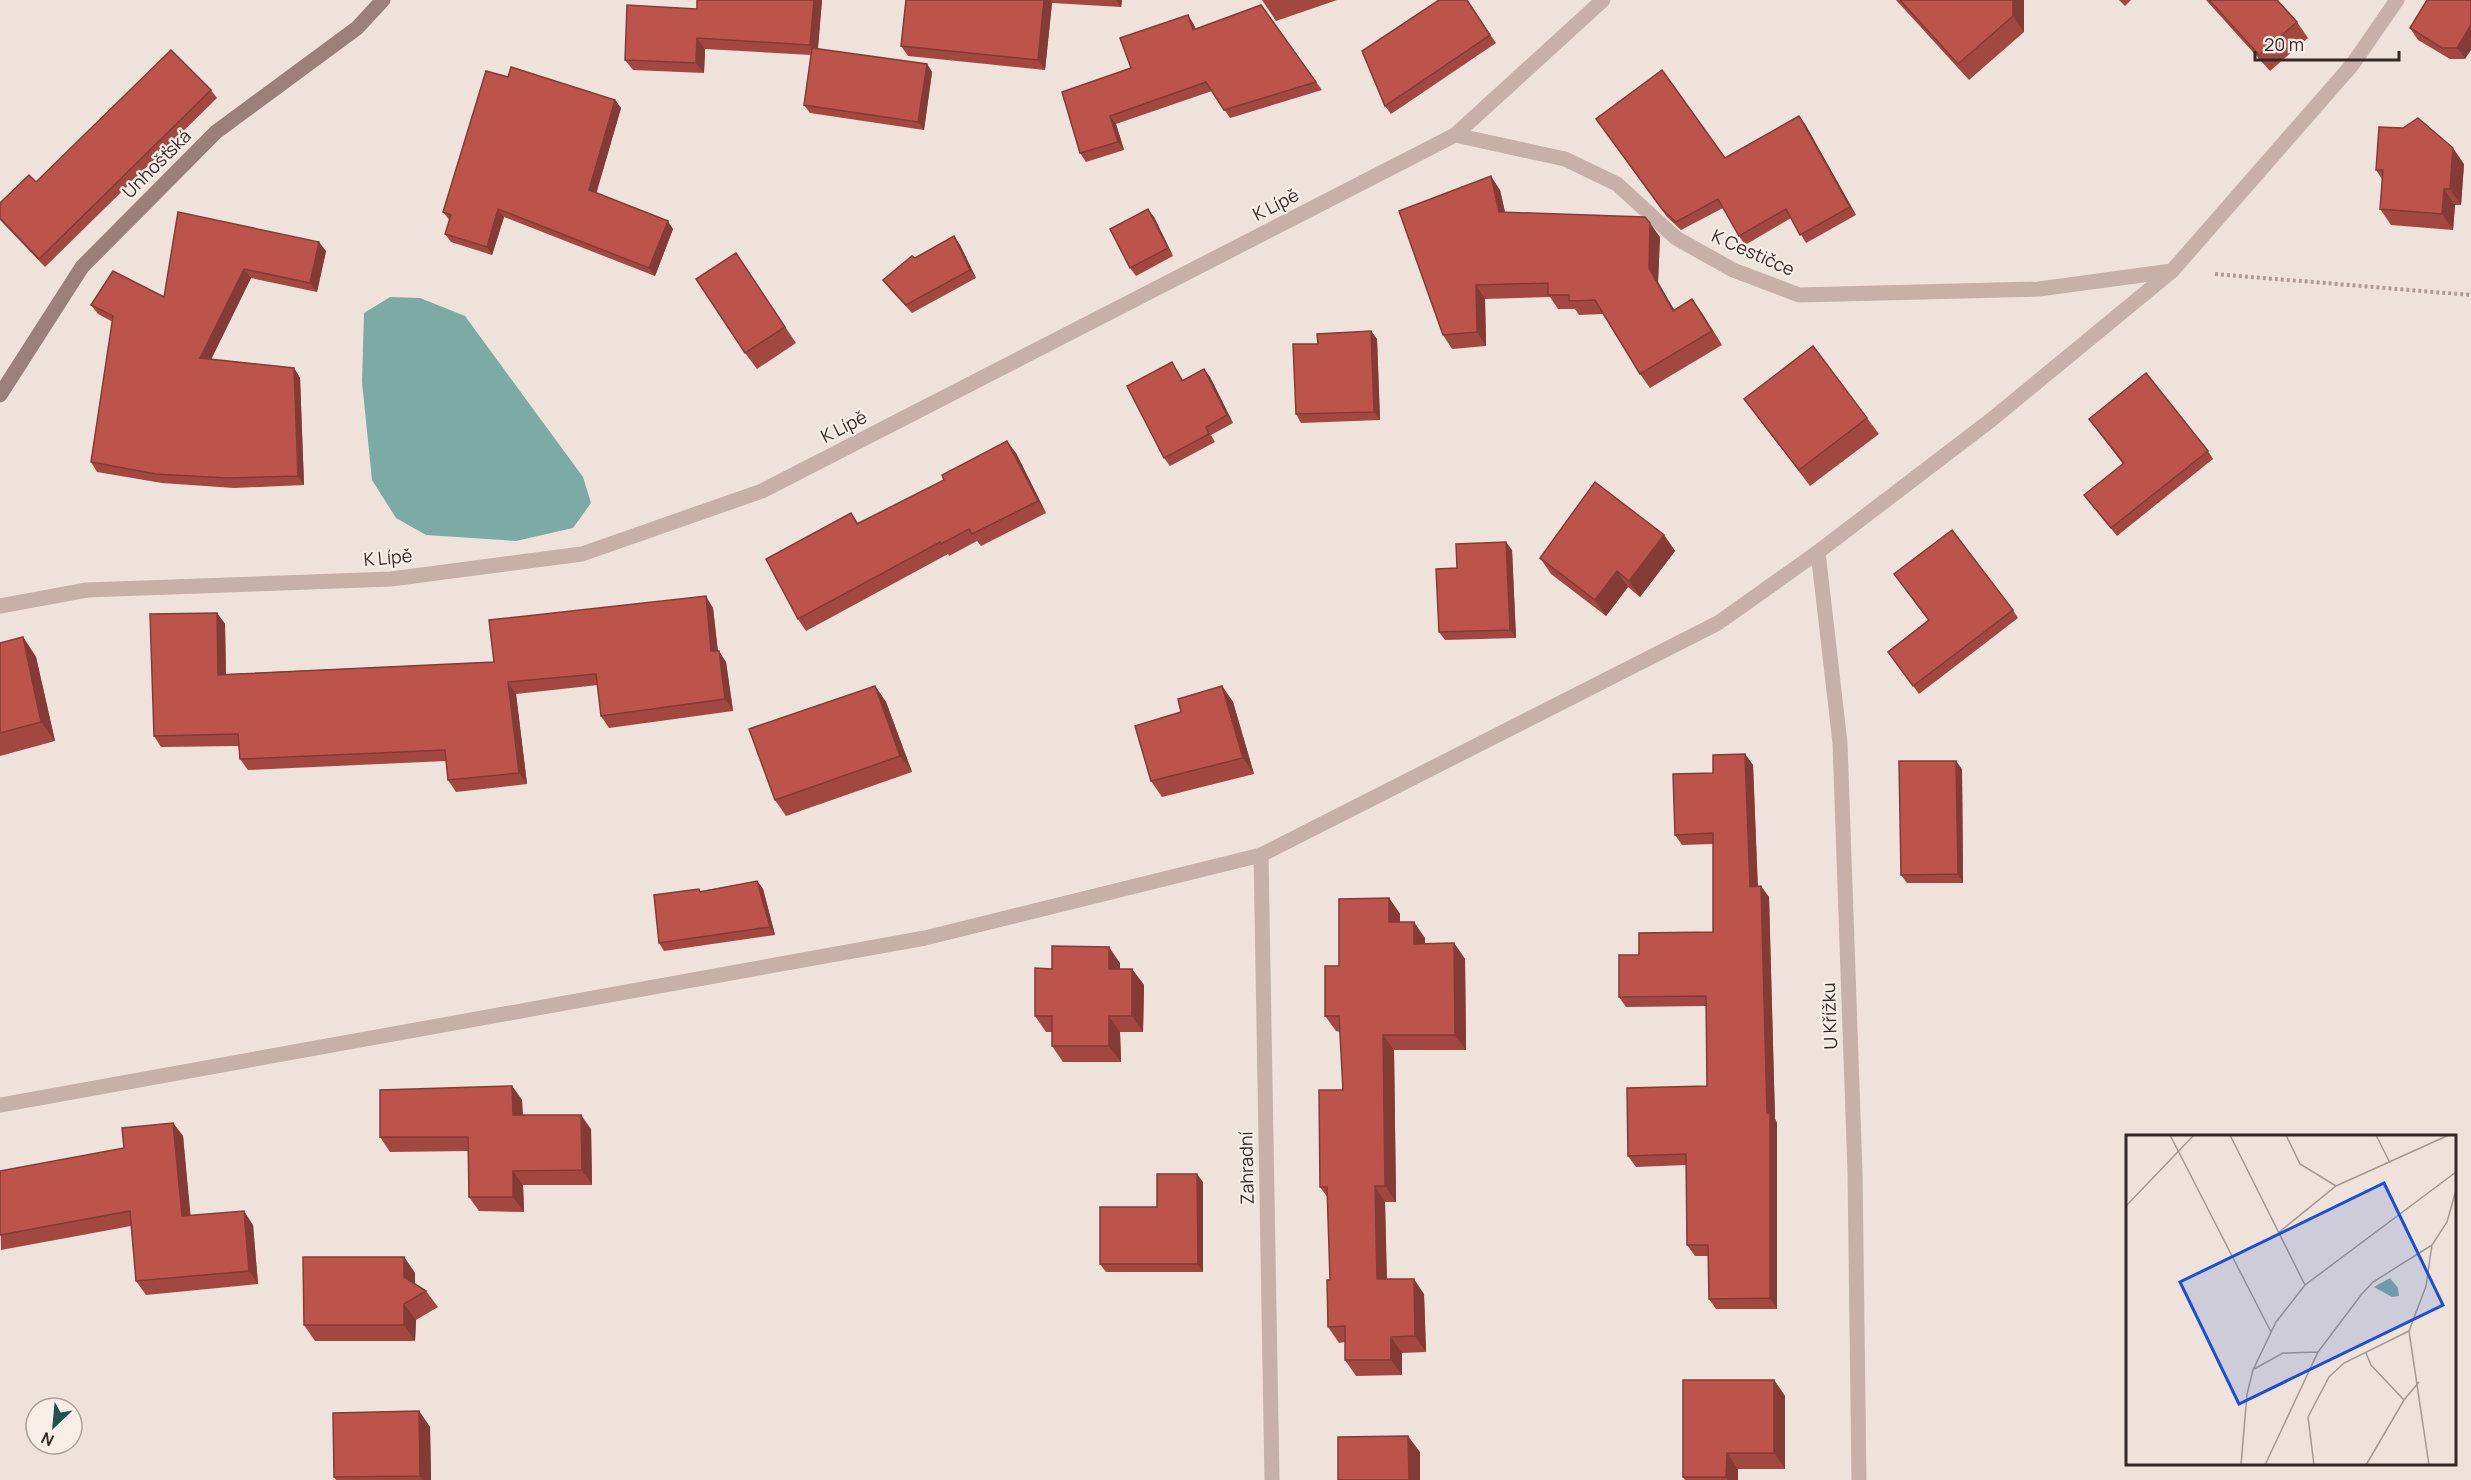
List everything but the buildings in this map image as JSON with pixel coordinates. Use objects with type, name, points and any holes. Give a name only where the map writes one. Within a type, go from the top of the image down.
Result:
[{"type":"main road","name":"Unhošťská","points":[[0,395],[82,267],[216,132],[357,28],[383,0]]},
{"type":"street","name":"K Lípě","points":[[0,606],[87,590],[391,579],[582,554],[762,491],[1455,135],[1603,0]]},
{"type":"street","points":[[0,1105],[925,938],[1261,855],[1718,623],[1818,552],[1991,420],[2172,271],[2352,65],[2397,0]]},
{"type":"street","name":"K Cestičce","points":[[1455,135],[1565,159],[1617,184],[1676,238],[1733,270],[1799,295],[2039,289],[2172,271]]},
{"type":"street","name":"U Křížku","points":[[1818,552],[1840,743],[1855,1172],[1859,1480]]},
{"type":"street","name":"Zahradní","points":[[1261,855],[1272,1480]]},
{"type":"path","points":[[2172,271],[2471,295]]},
{"type":"water","points":[[390,297],[420,298],[465,316],[583,477],[591,503],[573,528],[516,541],[426,535],[396,518],[372,480],[362,382],[364,313]]}]
